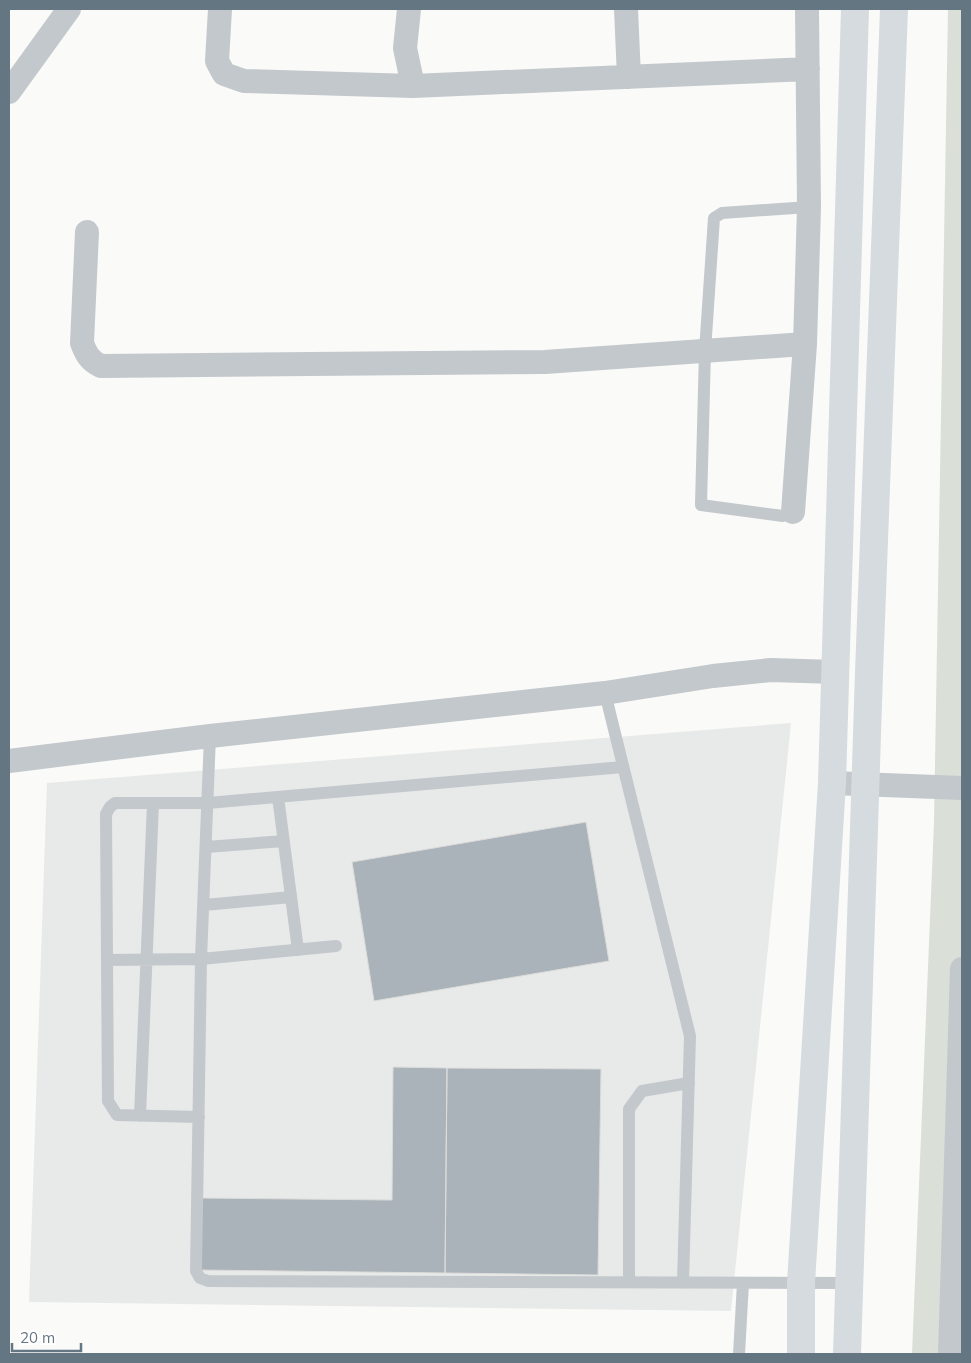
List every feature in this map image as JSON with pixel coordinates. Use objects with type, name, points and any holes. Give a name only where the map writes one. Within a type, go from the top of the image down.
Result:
[{"type":"main road","points":[[801,1354],[802,1283],[832,783],[855,9]]},
{"type":"main road","points":[[847,1354],[894,9]]},
{"type":"street","points":[[9,92],[69,9]]},
{"type":"street","points":[[220,9],[217,61],[224,74],[244,80],[414,86],[808,69]]},
{"type":"street","points":[[409,9],[405,48],[414,86]]},
{"type":"street","points":[[626,9],[629,76]]},
{"type":"street","points":[[793,512],[805,344],[809,207],[807,9]]},
{"type":"street","points":[[87,232],[82,342],[86,354],[94,362],[102,366],[546,362],[805,344]]},
{"type":"street","points":[[9,761],[210,736],[605,693],[713,676],[771,670],[835,672]]},
{"type":"street","points":[[832,783],[951,787]]},
{"type":"street","points":[[950,1354],[962,969]]},
{"type":"lane","points":[[793,512],[783,516],[701,505],[706,351],[714,218],[722,213],[809,207]]},
{"type":"lane","points":[[605,693],[690,1036],[683,1283]]},
{"type":"lane","points":[[210,736],[201,959],[196,1270],[200,1278],[208,1281],[849,1283]]},
{"type":"lane","points":[[199,1117],[117,1115],[108,1101],[106,814],[110,807],[115,803],[208,803],[623,766]]},
{"type":"lane","points":[[278,797],[298,950]]},
{"type":"lane","points":[[140,1116],[153,803]]},
{"type":"lane","points":[[206,847],[284,841]]},
{"type":"lane","points":[[204,905],[291,896]]},
{"type":"lane","points":[[107,960],[201,959],[336,946]]},
{"type":"lane","points":[[629,1282],[630,1109],[642,1091],[689,1083]]},
{"type":"lane","points":[[739,1354],[743,1283]]},
{"type":"shaded area","points":[[948,9],[962,9],[962,1354],[912,1354],[934,823]]},
{"type":"shaded area","points":[[791,723],[731,1311],[29,1302],[47,783]]},
{"type":"building","points":[[586,822],[609,961],[374,1001],[352,862]]},
{"type":"building","points":[[393,1067],[447,1068],[445,1273],[198,1270],[199,1198],[392,1200]]},
{"type":"building","points":[[447,1068],[601,1069],[598,1275],[445,1273]]}]
